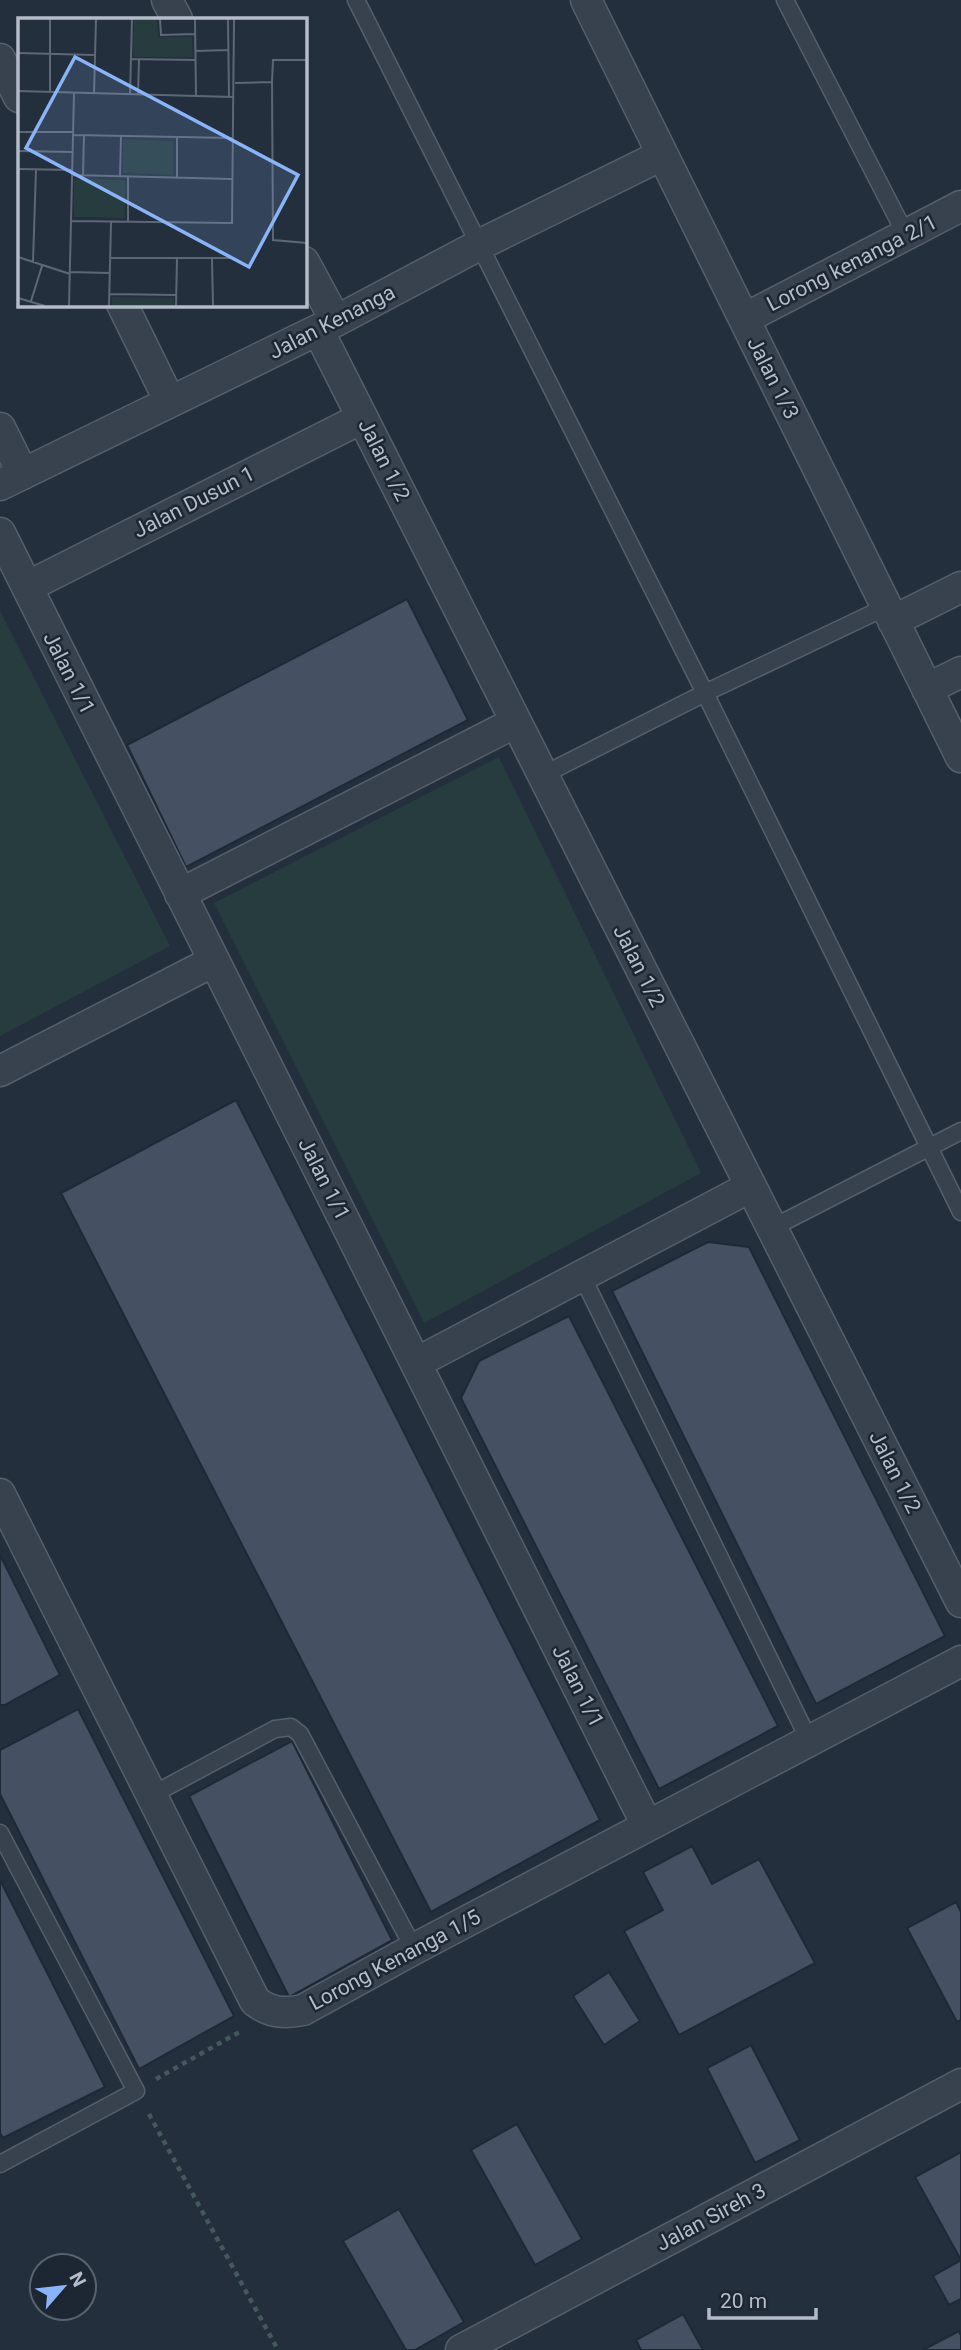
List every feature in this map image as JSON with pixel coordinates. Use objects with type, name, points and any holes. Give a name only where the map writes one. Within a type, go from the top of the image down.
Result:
[{"type":"street","points":[[167,0],[176,18]]},
{"type":"street","name":"Jalan 1/3","points":[[586,0],[961,757]]},
{"type":"street","points":[[0,59],[18,95]]},
{"type":"street","name":"Jalan Kenanga","points":[[12,479],[327,326],[481,244],[662,155]]},
{"type":"street","name":"Lorong kenanga 2/1","points":[[744,319],[961,206]]},
{"type":"street","name":"Jalan 1/2","points":[[306,268],[362,418],[961,1602]]},
{"type":"street","points":[[123,306],[170,402]]},
{"type":"street","name":"Jalan Dusun 1","points":[[27,587],[362,418]]},
{"type":"street","points":[[0,428],[12,479]]},
{"type":"street","name":"Jalan 1/1","points":[[0,533],[647,1825]]},
{"type":"street","points":[[890,614],[961,587]]},
{"type":"street","points":[[927,689],[961,671]]},
{"type":"street","points":[[180,894],[516,722]]},
{"type":"street","points":[[0,1071],[214,961]]},
{"type":"street","points":[[416,1363],[751,1187]]},
{"type":"street","points":[[0,1494],[150,1796],[256,2001],[264,2008]]},
{"type":"street","name":"Lorong Kenanga 1/5","points":[[264,2008],[286,2014],[303,2010],[647,1825],[961,1661]]},
{"type":"street","name":"Jalan Sireh 3","points":[[461,2350],[961,2084]]},
{"type":"lane","points":[[356,0],[705,692],[961,1212]]},
{"type":"lane","points":[[785,0],[906,235]]},
{"type":"lane","points":[[543,775],[705,692],[890,614]]},
{"type":"lane","points":[[772,1228],[961,1131]]},
{"type":"lane","points":[[582,1276],[809,1740]]},
{"type":"lane","points":[[150,1796],[275,1729],[291,1727],[300,1734],[414,1949]]},
{"type":"lane","points":[[0,1833],[136,2091],[0,2164]]},
{"type":"path","points":[[264,2008],[240,2033],[136,2091],[278,2350]]},
{"type":"green space","points":[[0,611],[170,946],[0,1036]]},
{"type":"green space","points":[[499,757],[701,1173],[424,1323],[214,903]]},
{"type":"building","points":[[407,599],[468,720],[186,867],[127,745]]},
{"type":"building","points":[[236,1100],[600,1820],[431,1912],[61,1193]]},
{"type":"building","points":[[708,1242],[749,1247],[945,1636],[816,1704],[612,1291]]},
{"type":"building","points":[[569,1316],[778,1726],[659,1789],[461,1398],[479,1361]]},
{"type":"building","points":[[0,1555],[60,1675],[5,1705],[0,1705]]},
{"type":"building","points":[[78,1709],[234,2016],[139,2069],[0,1794],[0,1750]]},
{"type":"building","points":[[292,1741],[392,1940],[289,1997],[189,1796]]},
{"type":"building","points":[[692,1846],[712,1884],[759,1859],[815,1963],[679,2035],[624,1931],[663,1910],[643,1872]]},
{"type":"building","points":[[0,1880],[105,2087],[3,2138],[0,2133]]},
{"type":"building","points":[[956,1902],[961,1912],[961,2020],[957,2022],[907,1928]]},
{"type":"building","points":[[609,1972],[640,2021],[604,2045],[573,1996]]},
{"type":"building","points":[[751,2045],[800,2140],[755,2163],[707,2068]]},
{"type":"building","points":[[517,2124],[582,2239],[535,2265],[471,2150]]},
{"type":"building","points":[[961,2152],[961,2260],[915,2177]]},
{"type":"building","points":[[399,2209],[464,2322],[415,2350],[406,2350],[343,2241]]},
{"type":"building","points":[[961,2260],[961,2299],[949,2305],[933,2276]]},
{"type":"building","points":[[683,2314],[703,2350],[641,2350],[636,2340]]},
{"type":"building","points":[[959,2331],[961,2350],[923,2350]]}]
